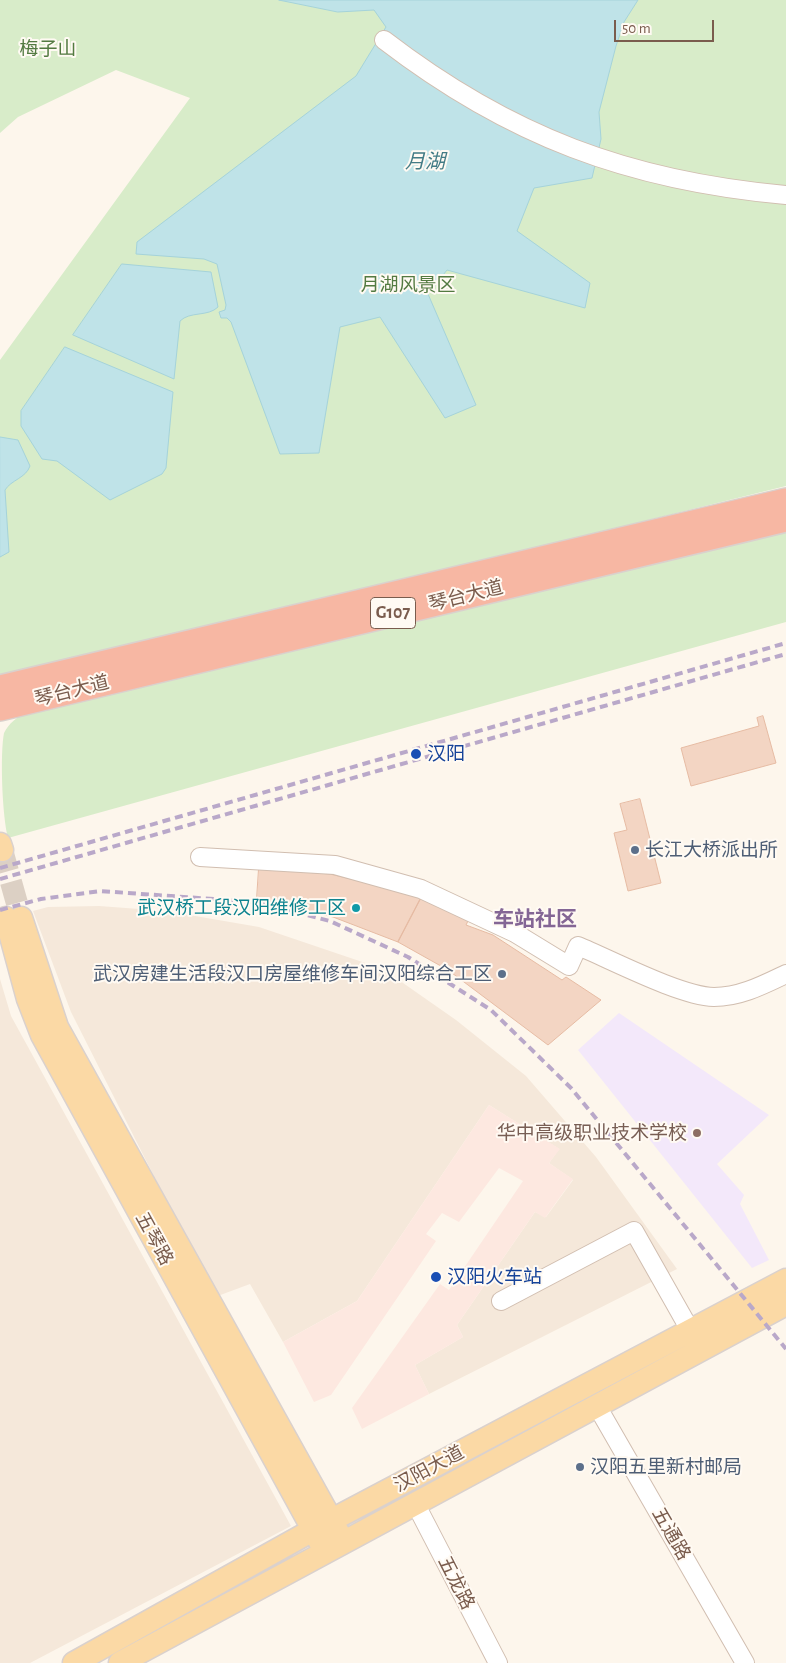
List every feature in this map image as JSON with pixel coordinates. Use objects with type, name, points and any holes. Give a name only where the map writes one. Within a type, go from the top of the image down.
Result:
[{"type":"highway","name":"琴台大道","points":[[0,688],[786,501]]},
{"type":"highway","name":"琴台大道","points":[[11,705],[786,519]]},
{"type":"highway","points":[[0,726],[11,705]]},
{"type":"main road","name":"五琴路","points":[[13,916],[57,1027],[334,1547]]},
{"type":"main road","name":"汉阳大道","points":[[74,1663],[323,1525],[786,1280]]},
{"type":"main road","name":"汉阳大道","points":[[120,1663],[786,1304]]},
{"type":"main road","points":[[137,1663],[156,1643]]},
{"type":"street","points":[[384,40],[432,77],[489,111],[542,137],[599,158],[693,183],[786,195]]},
{"type":"street","points":[[200,857],[335,866],[421,889],[515,933],[569,966],[578,946],[687,992],[714,997],[749,991],[786,974]]},
{"type":"street","points":[[501,1301],[634,1231],[690,1330]]},
{"type":"street","name":"五通路","points":[[597,1406],[745,1663]]},
{"type":"street","name":"五龙路","points":[[415,1503],[498,1663]]},
{"type":"shaded area","points":[[99,906],[166,911],[259,927],[383,969],[456,1020],[526,1076],[596,1157],[677,1269],[429,1394],[415,1365],[463,1337],[457,1325],[535,1212],[546,1217],[573,1180],[549,1163],[559,1149],[489,1105],[357,1301],[283,1342],[250,1284],[215,1297],[71,1012],[33,911],[48,907]]},
{"type":"shaded area","points":[[0,979],[11,1016],[291,1526],[30,1663],[0,1663]]},
{"type":"shaded area","name":"华中高级职业技术学校","points":[[619,1013],[769,1115],[717,1164],[744,1195],[740,1204],[769,1260],[752,1268],[578,1050]]},
{"type":"shaded area","points":[[489,1105],[560,1149],[549,1163],[573,1179],[545,1218],[535,1212],[457,1325],[463,1337],[415,1365],[429,1394],[362,1429],[352,1408],[440,1284],[449,1290],[523,1181],[499,1168],[459,1222],[442,1213],[426,1234],[436,1241],[331,1395],[314,1402],[283,1342],[357,1301]]},
{"type":"green space","name":"月湖风景区","points":[[0,0],[786,0],[786,486],[0,680],[0,360],[190,98],[116,70],[18,117],[0,133]]},
{"type":"green space","points":[[786,531],[786,622],[8,838],[2,784],[4,733],[8,726],[27,712]]},
{"type":"water","name":"月湖","points":[[279,0],[638,0],[624,22],[616,46],[599,112],[601,139],[592,178],[534,188],[517,231],[590,283],[585,308],[447,270],[428,294],[476,405],[445,418],[380,317],[340,327],[319,453],[280,454],[231,322],[227,318],[221,318],[219,312],[225,310],[226,305],[217,264],[204,259],[136,254],[137,242],[356,76],[386,27],[374,10],[338,12]]},
{"type":"water","points":[[122,264],[211,272],[218,307],[209,312],[189,316],[180,321],[174,379],[73,335]]},
{"type":"water","points":[[65,347],[173,392],[166,468],[162,474],[110,500],[57,461],[42,459],[21,426],[21,411]]},
{"type":"water","points":[[0,437],[18,440],[30,466],[25,473],[5,490],[9,552],[0,557]]},
{"type":"building","points":[[763,716],[776,763],[691,786],[681,748],[759,726],[757,718]]},
{"type":"building","name":"长江大桥派出所","points":[[640,799],[661,883],[628,891],[614,833],[627,830],[620,804]]},
{"type":"building","name":"武汉桥工段汉阳维修工区","points":[[259,868],[330,874],[422,896],[398,942],[333,917],[257,898]]},
{"type":"building","name":"武汉房建生活段汉口房屋维修车间汉阳综合工区","points":[[422,896],[470,917],[466,925],[493,935],[562,980],[566,977],[601,1000],[548,1045],[448,970],[398,942]]},
{"type":"tunnel","points":[[2,850],[20,914]]},
{"type":"railway","points":[[0,868],[786,643]]},
{"type":"railway","points":[[0,879],[786,654]]},
{"type":"railway","points":[[0,910],[41,899],[100,891],[255,902],[330,921],[408,957],[491,1010],[571,1088],[786,1349]]},
{"type":"place","name":"汉阳","points":[[416,754]]},
{"type":"place","name":"长江大桥派出所","points":[[635,850]]},
{"type":"place","name":"武汉桥工段汉阳维修工区","points":[[356,908]]},
{"type":"place","name":"武汉房建生活段汉口房屋维修车间汉阳综合工区","points":[[502,974]]},
{"type":"place","name":"华中高级职业技术学校","points":[[697,1133]]},
{"type":"place","name":"汉阳火车站","points":[[436,1277]]},
{"type":"place","name":"汉阳五里新村邮局","points":[[580,1467]]},
{"type":"district","name":"车站社区","points":[[535,920]]},
{"type":"park label","name":"梅子山","points":[[48,49]]}]
